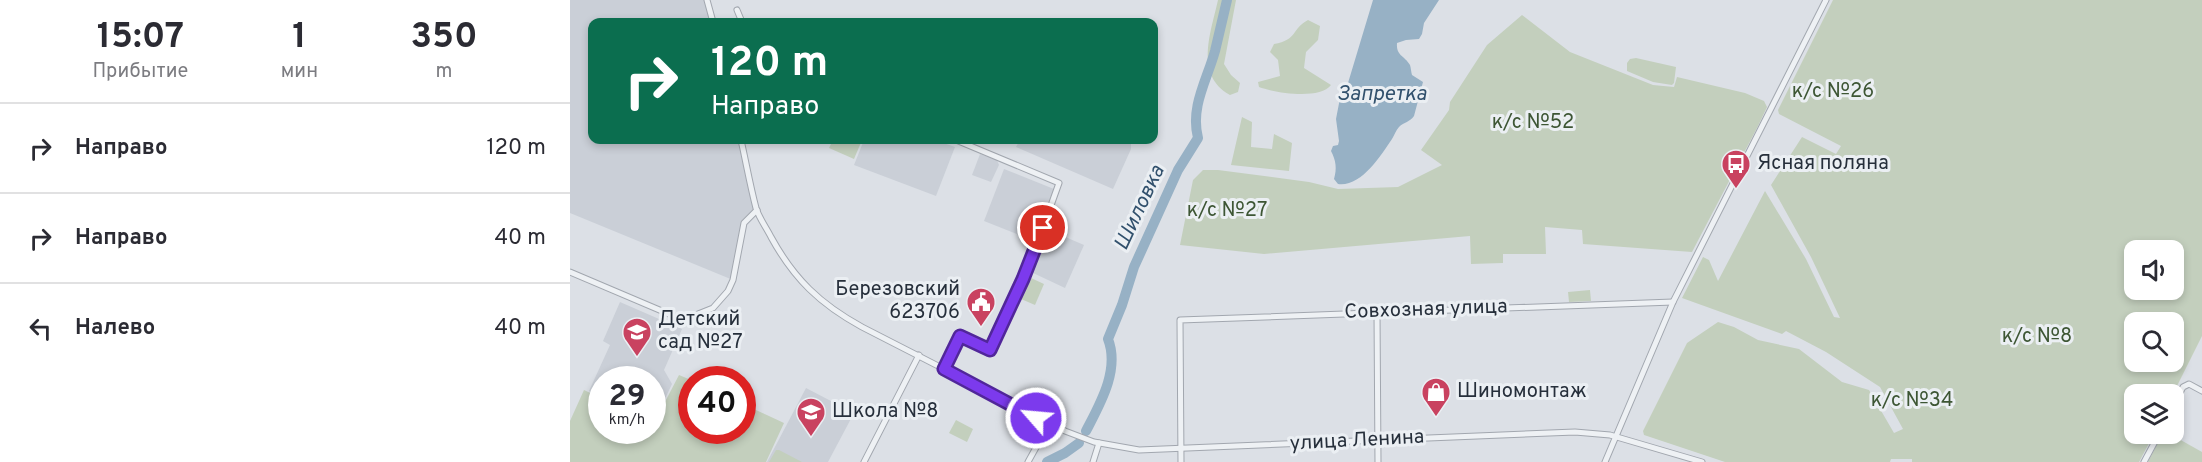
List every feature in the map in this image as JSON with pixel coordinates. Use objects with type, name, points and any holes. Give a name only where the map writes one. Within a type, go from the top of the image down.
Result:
[{"type":"street","points":[[707,0],[712,18]]},
{"type":"street","points":[[1605,462],[1673,302],[1826,0]]},
{"type":"street","points":[[737,10],[740,18]]},
{"type":"street","name":"улица Ленина","points":[[742,144],[757,210],[779,251],[800,282],[856,324],[1049,424],[1097,443],[1138,450],[1575,432],[1616,437],[1702,462]]},
{"type":"street","points":[[944,369],[960,336],[990,350],[1035,250],[1059,183],[966,144]]},
{"type":"street","points":[[570,272],[676,317],[688,318],[713,308],[728,291],[733,280],[744,223],[757,210]]},
{"type":"street","name":"Совхозная улица","points":[[1181,449],[1179,320],[1673,302]]},
{"type":"street","points":[[1377,312],[1378,462]]},
{"type":"street","points":[[864,462],[919,355]]},
{"type":"street","points":[[2184,386],[2189,384],[2202,392]]},
{"type":"street","points":[[1028,462],[1049,424]]},
{"type":"street","points":[[1093,462],[1097,443]]},
{"type":"street","points":[[2144,462],[2154,444]]},
{"type":"street","points":[[1181,449],[1181,462]]},
{"type":"shaded area","points":[[570,0],[705,0],[710,18],[588,18],[588,144],[740,144],[757,210],[744,223],[733,280],[570,213]]},
{"type":"shaded area","points":[[862,144],[946,144],[955,147],[936,196],[854,165]]},
{"type":"shaded area","points":[[1018,144],[1131,144],[1131,149],[1113,189],[1016,147]]},
{"type":"shaded area","points":[[980,154],[997,160],[999,165],[991,182],[972,175]]},
{"type":"shaded area","points":[[1004,169],[1054,189],[1042,217],[1027,238],[984,221]]},
{"type":"shaded area","points":[[1049,230],[1084,245],[1065,288],[1031,272]]},
{"type":"shaded area","name":"Детский сад №27","points":[[620,302],[682,329],[666,366],[600,366],[610,345],[603,341]]},
{"type":"shaded area","name":"Детский сад №27","points":[[666,374],[672,384],[666,397]]},
{"type":"shaded area","name":"Школа №8","points":[[806,388],[854,413],[828,462],[767,462]]},
{"type":"green space","points":[[1218,0],[1236,0],[1224,64],[1240,83],[1238,92],[1230,95],[1212,76],[1209,65],[1209,39]]},
{"type":"green space","points":[[1833,0],[2202,0],[2202,336],[2184,372],[2178,384],[2124,384],[2124,444],[2149,444],[2139,462],[1912,462],[1912,459],[1891,459],[1890,462],[1725,462],[1644,435],[1643,431],[1687,343],[1718,322],[1734,327],[1758,340],[1799,349],[1842,382],[1869,390],[1894,433],[1903,429],[1880,387],[1826,352],[1786,331],[1782,334],[1682,298],[1703,257],[1709,260],[1718,281],[1765,191],[1806,259],[1834,317],[1840,318],[1811,257],[1771,185],[1802,137],[1836,154],[1841,146],[1779,114],[1778,110]]},
{"type":"green space","name":"к/с №52","points":[[1522,15],[1570,52],[1653,85],[1674,87],[1677,77],[1745,93],[1764,101],[1767,107],[1758,126],[1692,252],[1583,244],[1582,230],[1545,227],[1546,254],[1503,254],[1503,263],[1471,264],[1470,236],[1264,254],[1180,245],[1193,180],[1203,170],[1309,182],[1338,189],[1398,187],[1442,165],[1421,150],[1449,110],[1450,102],[1487,45]]},
{"type":"green space","points":[[1308,20],[1320,26],[1318,40],[1306,52],[1304,68],[1331,85],[1325,90],[1308,94],[1286,93],[1259,87],[1258,82],[1280,76],[1278,60],[1270,52],[1274,44],[1287,40]]},
{"type":"green space","points":[[1636,58],[1676,67],[1674,83],[1672,85],[1653,82],[1627,71],[1627,63],[1630,59]]},
{"type":"green space","points":[[1242,117],[1252,122],[1251,147],[1272,149],[1274,134],[1292,143],[1289,171],[1231,165]]},
{"type":"green space","points":[[831,144],[860,144],[854,159],[829,148]]},
{"type":"green space","points":[[1031,278],[1044,284],[1035,305],[1021,299]]},
{"type":"green space","points":[[1590,290],[1591,301],[1569,302],[1568,292]]},
{"type":"green space","points":[[678,377],[678,444],[756,444],[756,410],[784,423],[766,462],[570,462],[570,421],[584,390],[588,392],[588,444],[666,444],[666,400]]},
{"type":"green space","points":[[956,420],[973,429],[967,442],[949,433]]},
{"type":"green space","points":[[2184,442],[2202,452],[2202,462],[2148,462],[2157,444],[2184,444]]},
{"type":"green space","points":[[776,450],[779,450],[802,462],[769,462]]},
{"type":"water","name":"Запретка","points":[[1373,0],[1439,0],[1424,23],[1419,39],[1397,43],[1398,51],[1410,65],[1412,75],[1423,82],[1414,116],[1399,127],[1382,154],[1362,176],[1346,184],[1338,184],[1334,179],[1336,165],[1331,151],[1339,141],[1336,119],[1341,93],[1348,83]]},
{"type":"waterway","name":"Шиловка","points":[[1086,431],[1107,386],[1112,363],[1108,339],[1134,267],[1178,170],[1198,138],[1196,115],[1200,94],[1215,51],[1227,0]]},
{"type":"waterway","name":"Шиловка","points":[[1047,462],[1079,443]]},
{"type":"place","name":"Ясная поляна","points":[[1736,190]]},
{"type":"place","name":"Березовский 623706","points":[[981,328]]},
{"type":"place","name":"Детский сад №27","points":[[637,358]]},
{"type":"place","name":"Шиномонтаж","points":[[1436,418]]},
{"type":"place","name":"Школа №8","points":[[811,438]]},
{"type":"route","points":[[1036,418],[944,369],[960,336],[990,350],[1023,279],[1043,228]]},
{"type":"park label","name":"к/с №26","points":[[1833,92]]},
{"type":"park label","name":"к/с №27","points":[[1227,211]]},
{"type":"park label","name":"к/с №8","points":[[2037,337]]},
{"type":"park label","name":"к/с №34","points":[[1912,401]]}]
